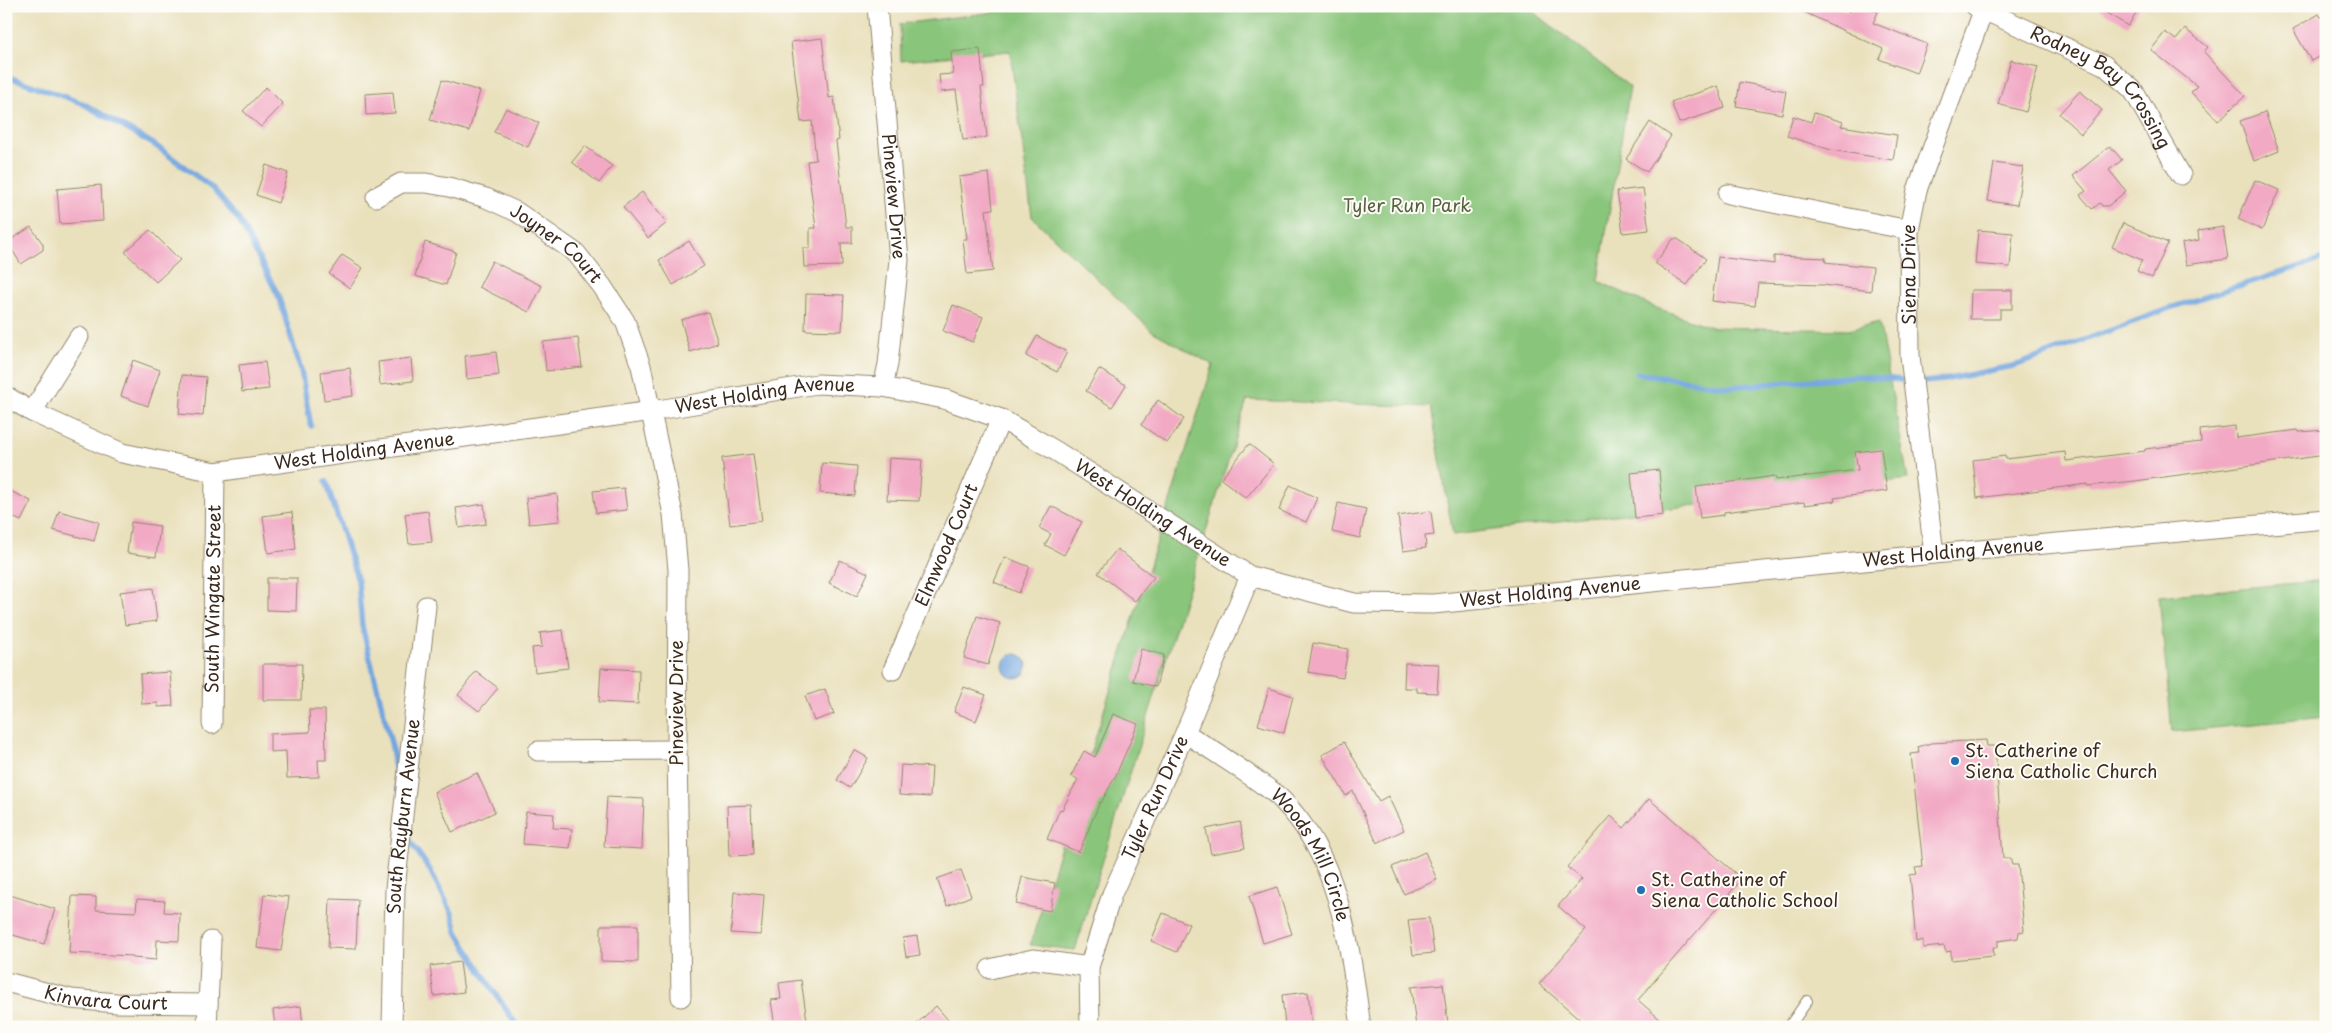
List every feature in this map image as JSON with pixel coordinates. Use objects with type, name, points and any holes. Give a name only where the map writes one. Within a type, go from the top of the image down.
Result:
[{"type":"street","name":"Pineview Drive","points":[[876,6],[900,260],[888,364],[882,387]]},
{"type":"street","name":"Rodney Bay Crossing","points":[[1981,8],[2104,65],[2133,90],[2181,175]]},
{"type":"street","name":"Siena Drive","points":[[1934,554],[1910,356],[1909,230],[1917,190],[1981,8]]},
{"type":"street","name":"Joyner Court","points":[[376,197],[401,183],[426,183],[449,187],[486,198],[516,212],[576,253],[602,286],[625,321],[641,366],[652,411]]},
{"type":"street","points":[[1728,194],[1909,230]]},
{"type":"street","points":[[32,412],[79,337]]},
{"type":"street","name":"West Holding Avenue","points":[[6,396],[32,412],[122,453],[215,472],[652,411],[818,384],[882,387],[944,399],[1001,419],[1056,451],[1250,576],[1354,603],[1432,604],[1934,554],[2326,519]]},
{"type":"street","name":"Pineview Drive","points":[[652,411],[673,514],[678,570],[677,750],[681,997]]},
{"type":"street","name":"Elmwood Court","points":[[893,670],[1001,419]]},
{"type":"street","name":"South Wingate Street","points":[[212,724],[215,472]]},
{"type":"street","name":"Tyler Run Drive","points":[[1090,1027],[1089,967],[1112,894],[1185,733],[1250,576]]},
{"type":"street","name":"South Rayburn Avenue","points":[[392,1027],[395,889],[426,606]]},
{"type":"street","name":"Woods Mill Circle","points":[[1185,733],[1220,755],[1282,800],[1310,837],[1330,878],[1345,924],[1361,1027]]},
{"type":"street","points":[[538,751],[677,750]]},
{"type":"street","points":[[207,1027],[211,941]]},
{"type":"street","points":[[990,969],[1032,959],[1089,967]]},
{"type":"street","name":"Kinvara Court","points":[[6,982],[71,999],[118,1003],[208,1004]]},
{"type":"lane","points":[[1789,1027],[1807,1001]]},
{"type":"green space","name":"Tyler Run Park","points":[[1042,6],[1526,6],[1630,87],[1598,281],[1654,307],[1711,327],[1848,330],[1879,322],[1908,479],[1453,535],[1431,407],[1247,400],[1075,950],[1030,945],[1213,365],[1152,331],[1032,217],[1010,51],[901,61],[900,24]]},
{"type":"green space","points":[[2326,580],[2326,717],[2172,732],[2159,596]]},
{"type":"water","points":[[1010,654],[1020,654],[1027,661],[1027,671],[1020,678],[1010,678],[1003,671],[1003,661]]},
{"type":"building","points":[[1791,6],[1837,6],[1850,12],[1852,6],[1866,6],[1878,12],[1873,23],[1927,44],[1916,73],[1879,59],[1883,49]]},
{"type":"building","points":[[2095,6],[2140,6],[2128,26]]},
{"type":"building","points":[[2319,14],[2326,25],[2326,53],[2311,61],[2293,29]]},
{"type":"building","points":[[2185,29],[2208,47],[2204,52],[2245,96],[2218,121],[2191,92],[2197,86],[2151,50],[2165,32],[2176,40]]},
{"type":"building","points":[[822,38],[829,98],[834,97],[839,140],[836,141],[846,227],[852,227],[852,243],[841,243],[842,266],[804,267],[803,248],[810,248],[810,228],[816,228],[807,161],[816,160],[812,121],[801,122],[791,42]]},
{"type":"building","points":[[980,49],[984,87],[981,87],[987,137],[963,140],[956,90],[941,92],[939,75],[953,74],[951,52]]},
{"type":"building","points":[[2011,60],[2038,67],[2026,112],[1998,104]]},
{"type":"building","points":[[442,80],[480,91],[469,131],[430,120]]},
{"type":"building","points":[[1740,82],[1786,91],[1782,114],[1736,106]]},
{"type":"building","points":[[1718,86],[1725,108],[1679,123],[1671,102]]},
{"type":"building","points":[[266,87],[283,104],[261,127],[243,111]]},
{"type":"building","points":[[2080,91],[2102,110],[2081,134],[2059,114]]},
{"type":"building","points":[[393,92],[395,113],[366,115],[365,94]]},
{"type":"building","points":[[506,108],[539,123],[528,147],[494,132]]},
{"type":"building","points":[[2265,112],[2279,151],[2254,161],[2240,121]]},
{"type":"building","points":[[1814,113],[1843,122],[1841,126],[1897,135],[1893,160],[1831,150],[1787,136],[1793,116],[1811,122]]},
{"type":"building","points":[[1650,122],[1671,136],[1647,172],[1626,159]]},
{"type":"building","points":[[585,146],[612,166],[599,183],[572,162]]},
{"type":"building","points":[[2110,146],[2122,160],[2109,170],[2126,191],[2108,206],[2102,206],[2100,203],[2092,209],[2080,195],[2086,191],[2073,176]]},
{"type":"building","points":[[1994,163],[2023,167],[2017,205],[1988,201]]},
{"type":"building","points":[[266,165],[288,173],[278,203],[256,195]]},
{"type":"building","points":[[989,173],[993,209],[986,210],[993,271],[967,274],[963,239],[967,239],[959,177]]},
{"type":"building","points":[[2255,180],[2279,190],[2262,230],[2238,219]]},
{"type":"building","points":[[101,185],[103,221],[60,224],[57,189]]},
{"type":"building","points":[[1643,188],[1649,230],[1623,233],[1617,191]]},
{"type":"building","points":[[642,192],[667,223],[648,238],[623,207]]},
{"type":"building","points":[[2123,223],[2168,243],[2152,278],[2137,271],[2142,260],[2112,247]]},
{"type":"building","points":[[31,227],[43,244],[43,250],[21,264],[7,242]]},
{"type":"building","points":[[2223,227],[2228,259],[2186,265],[2182,243],[2199,240],[2198,231]]},
{"type":"building","points":[[150,230],[180,260],[156,282],[125,252]]},
{"type":"building","points":[[1978,230],[2013,233],[2010,267],[1975,264]]},
{"type":"building","points":[[1673,239],[1678,239],[1706,259],[1687,285],[1655,263]]},
{"type":"building","points":[[689,241],[704,266],[673,285],[659,260]]},
{"type":"building","points":[[425,242],[456,252],[446,285],[415,276]]},
{"type":"building","points":[[342,255],[363,268],[350,288],[329,274]]},
{"type":"building","points":[[1774,256],[1826,258],[1825,262],[1873,267],[1871,291],[1823,285],[1758,283],[1755,306],[1712,301],[1718,257],[1774,264]]},
{"type":"building","points":[[492,261],[542,286],[529,312],[479,287]]},
{"type":"building","points":[[1971,290],[2012,290],[2012,309],[2000,309],[2000,319],[1970,319]]},
{"type":"building","points":[[806,294],[844,295],[842,331],[805,330]]},
{"type":"building","points":[[953,305],[983,317],[973,342],[943,331]]},
{"type":"building","points":[[708,312],[718,343],[690,352],[681,320]]},
{"type":"building","points":[[1037,336],[1067,352],[1057,372],[1026,356]]},
{"type":"building","points":[[578,338],[582,367],[546,371],[543,342]]},
{"type":"building","points":[[496,352],[499,375],[467,379],[465,356]]},
{"type":"building","points":[[411,358],[413,381],[380,385],[378,362]]},
{"type":"building","points":[[133,360],[160,370],[148,406],[121,396]]},
{"type":"building","points":[[265,362],[269,389],[242,392],[239,365]]},
{"type":"building","points":[[350,368],[353,396],[324,400],[321,372]]},
{"type":"building","points":[[1099,369],[1126,385],[1112,407],[1086,391]]},
{"type":"building","points":[[182,375],[206,377],[203,416],[179,414]]},
{"type":"building","points":[[1158,400],[1184,419],[1167,443],[1141,425]]},
{"type":"building","points":[[2235,426],[2236,438],[2298,430],[2299,432],[2326,430],[2326,455],[2135,481],[2088,486],[2088,484],[1977,498],[1973,460],[2005,456],[2006,459],[2065,452],[2066,461],[2145,451],[2145,449],[2201,442],[2200,430]]},
{"type":"building","points":[[1249,444],[1274,464],[1246,498],[1221,479]]},
{"type":"building","points":[[1881,449],[1887,491],[1834,498],[1835,501],[1805,505],[1804,502],[1724,512],[1724,515],[1700,518],[1696,487],[1775,476],[1776,480],[1858,470],[1855,452]]},
{"type":"building","points":[[753,454],[762,521],[730,525],[722,458]]},
{"type":"building","points":[[889,458],[922,460],[919,501],[887,500]]},
{"type":"building","points":[[822,463],[857,466],[855,496],[820,493]]},
{"type":"building","points":[[1659,470],[1663,515],[1635,518],[1631,473]]},
{"type":"building","points":[[1290,485],[1317,498],[1306,522],[1279,510]]},
{"type":"building","points":[[624,488],[627,510],[596,513],[593,491]]},
{"type":"building","points":[[6,489],[31,501],[21,521],[6,514]]},
{"type":"building","points":[[557,494],[560,521],[529,524],[526,498]]},
{"type":"building","points":[[1338,503],[1366,509],[1360,538],[1332,532]]},
{"type":"building","points":[[484,504],[486,524],[459,528],[456,508]]},
{"type":"building","points":[[1051,506],[1082,522],[1064,555],[1045,545],[1051,534],[1039,528]]},
{"type":"building","points":[[59,511],[99,522],[94,541],[53,530]]},
{"type":"building","points":[[428,511],[432,542],[409,544],[405,514]]},
{"type":"building","points":[[1431,511],[1434,535],[1425,536],[1426,548],[1403,551],[1398,516]]},
{"type":"building","points":[[292,512],[296,549],[268,553],[263,516]]},
{"type":"building","points":[[131,522],[160,526],[156,557],[127,553]]},
{"type":"building","points":[[1117,549],[1154,577],[1135,601],[1098,573]]},
{"type":"building","points":[[1005,557],[1030,567],[1019,593],[994,582]]},
{"type":"building","points":[[840,560],[868,573],[857,596],[829,583]]},
{"type":"building","points":[[267,578],[297,578],[296,611],[267,610]]},
{"type":"building","points":[[153,588],[157,621],[125,625],[120,592]]},
{"type":"building","points":[[977,616],[1000,623],[988,665],[964,658]]},
{"type":"building","points":[[563,630],[568,668],[535,672],[532,648],[542,647],[540,633]]},
{"type":"building","points":[[1313,643],[1348,649],[1343,678],[1308,672]]},
{"type":"building","points":[[1141,649],[1164,655],[1156,687],[1133,681]]},
{"type":"building","points":[[1405,663],[1439,664],[1437,693],[1417,692],[1417,688],[1404,688]]},
{"type":"building","points":[[263,664],[302,664],[301,700],[263,700]]},
{"type":"building","points":[[601,668],[639,670],[638,704],[599,702]]},
{"type":"building","points":[[476,671],[498,688],[479,711],[458,695]]},
{"type":"building","points":[[170,672],[173,706],[158,707],[158,703],[142,704],[140,674]]},
{"type":"building","points":[[964,687],[986,695],[976,721],[954,712]]},
{"type":"building","points":[[1269,688],[1293,696],[1284,733],[1258,725]]},
{"type":"building","points":[[825,689],[834,714],[814,721],[805,696]]},
{"type":"building","points":[[309,710],[325,710],[326,760],[318,760],[319,777],[287,778],[286,751],[270,752],[270,734],[310,732]]},
{"type":"building","points":[[1113,714],[1138,724],[1116,775],[1100,802],[1079,852],[1047,839],[1060,809],[1062,810],[1078,779],[1071,776],[1084,751],[1095,757]]},
{"type":"building","points":[[1986,740],[1987,746],[1995,746],[2003,858],[2010,858],[2012,865],[2018,865],[2024,931],[2019,932],[2018,938],[1998,941],[1998,947],[1993,947],[1994,956],[1951,960],[1951,951],[1946,952],[1944,946],[1923,948],[1923,940],[1916,942],[1910,875],[1917,874],[1915,867],[1923,866],[1911,754],[1919,753],[1918,747],[1931,743]]},
{"type":"building","points":[[1344,742],[1379,801],[1388,796],[1404,830],[1377,843],[1353,791],[1346,796],[1322,755]]},
{"type":"building","points":[[854,750],[868,758],[850,788],[837,780]]},
{"type":"building","points":[[901,765],[932,767],[930,797],[899,795]]},
{"type":"building","points":[[477,773],[495,812],[452,832],[434,792]]},
{"type":"building","points":[[607,797],[644,799],[642,849],[604,847]]},
{"type":"building","points":[[1649,799],[1742,879],[1638,1000],[1669,1027],[1589,1027],[1539,984],[1586,930],[1558,906],[1582,879],[1567,867],[1611,816],[1624,828]]},
{"type":"building","points":[[751,805],[753,855],[729,856],[727,806]]},
{"type":"building","points":[[526,812],[554,814],[553,828],[572,829],[570,848],[523,844]]},
{"type":"building","points":[[1240,822],[1245,848],[1211,854],[1206,829]]},
{"type":"building","points":[[1425,852],[1437,880],[1404,894],[1392,867]]},
{"type":"building","points":[[961,870],[971,896],[947,906],[937,879]]},
{"type":"building","points":[[1022,877],[1055,883],[1050,911],[1016,904]]},
{"type":"building","points":[[1277,887],[1292,934],[1263,943],[1249,896]]},
{"type":"building","points":[[734,892],[764,895],[761,935],[731,933]]},
{"type":"building","points":[[264,894],[289,897],[281,951],[257,948]]},
{"type":"building","points":[[10,895],[55,909],[44,944],[6,933],[6,908]]},
{"type":"building","points":[[72,896],[96,897],[96,910],[136,912],[137,899],[165,901],[164,912],[180,913],[179,941],[157,940],[156,960],[133,958],[133,956],[69,953]]},
{"type":"building","points":[[330,899],[358,900],[356,949],[328,948]]},
{"type":"building","points":[[1163,913],[1189,924],[1177,952],[1151,941]]},
{"type":"building","points":[[1429,918],[1434,953],[1413,955],[1408,920]]},
{"type":"building","points":[[601,925],[638,925],[638,962],[601,961]]},
{"type":"building","points":[[917,936],[920,955],[906,957],[903,938]]},
{"type":"building","points":[[460,962],[464,992],[434,996],[430,966]]},
{"type":"building","points":[[801,980],[808,1027],[775,1027],[771,1000],[781,999],[779,983]]},
{"type":"building","points":[[1443,984],[1448,1024],[1416,1027],[1411,987]]},
{"type":"building","points":[[1308,992],[1312,1027],[1285,1027],[1282,995]]},
{"type":"building","points":[[301,1006],[303,1027],[275,1027],[273,1010]]},
{"type":"building","points":[[936,1006],[954,1027],[913,1027]]},
{"type":"waterway","points":[[6,76],[82,103],[155,145],[212,188],[239,220],[278,295],[301,370],[311,426]]},
{"type":"waterway","points":[[1637,373],[1729,387],[1859,376],[1923,382],[1944,380],[2017,365],[2176,306],[2326,258]]},
{"type":"waterway","points":[[326,481],[358,581],[362,626],[392,747],[398,790]]},
{"type":"waterway","points":[[410,841],[430,870],[452,913],[457,932],[518,1027]]},
{"type":"place","name":"St. Catherine of Siena Catholic Church","points":[[1955,761]]},
{"type":"place","name":"St. Catherine of Siena Catholic School","points":[[1641,890]]}]
